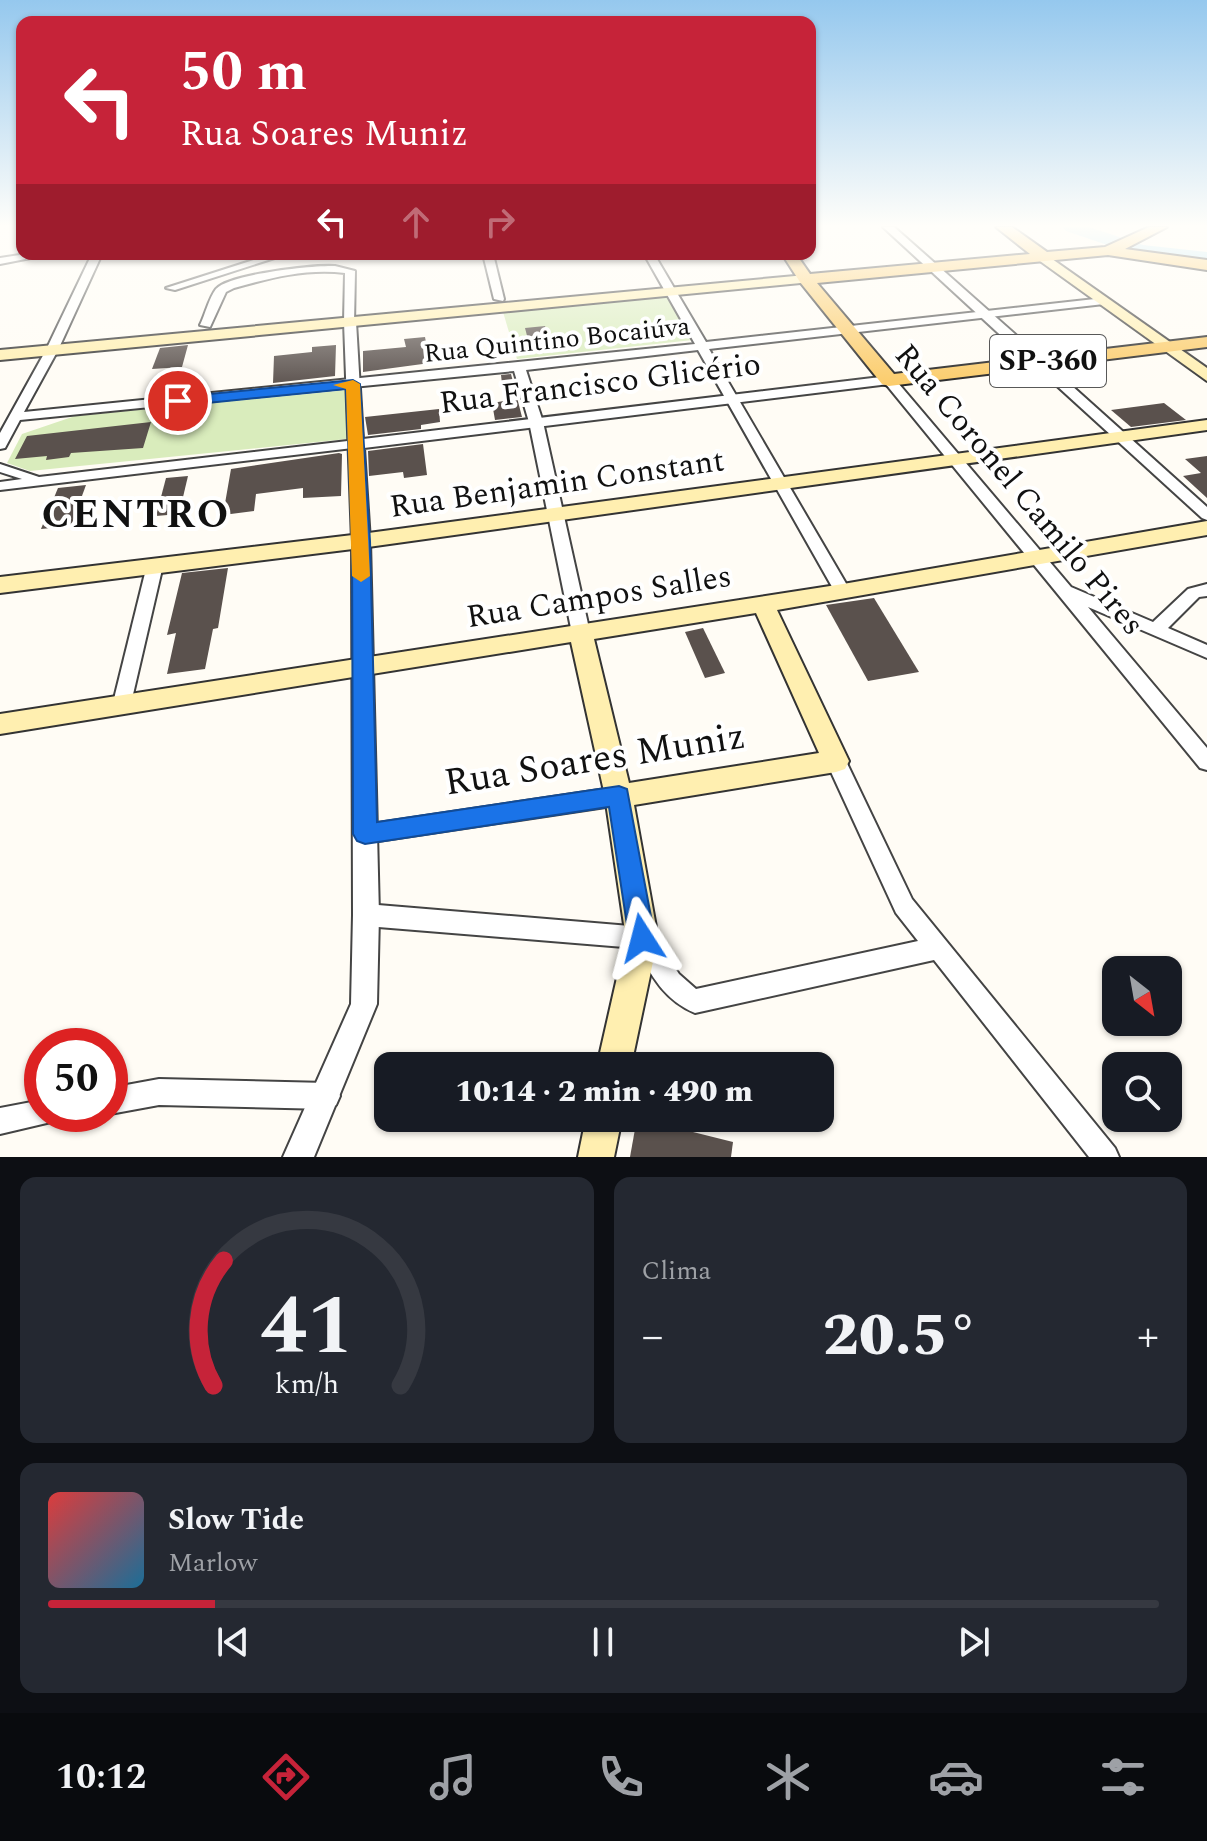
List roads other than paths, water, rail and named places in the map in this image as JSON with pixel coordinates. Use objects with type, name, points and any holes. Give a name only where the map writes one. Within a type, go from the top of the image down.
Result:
[{"type":"main road","points":[[0,355],[785,281]]},
{"type":"main road","name":"Rua Coronel Camilo Pires","points":[[808,281],[889,380]]},
{"type":"main road","points":[[1077,281],[1207,376]]},
{"type":"main road","name":"Rua Francisco Glicério","points":[[889,380],[1207,342]]},
{"type":"main road","name":"Rua Benjamin Constant","points":[[0,585],[361,541],[1207,425]]},
{"type":"main road","name":"Rua Campos Salles","points":[[0,724],[843,592],[1207,528]]},
{"type":"main road","points":[[763,604],[836,761]]},
{"type":"main road","points":[[581,633],[619,796],[642,938],[617,1052]]},
{"type":"main road","name":"Rua Soares Muniz","points":[[619,796],[836,761]]},
{"type":"main road","points":[[596,1157],[601,1132]]},
{"type":"street","points":[[2,442],[52,350],[84,281]]},
{"type":"street","points":[[171,288],[194,281]]},
{"type":"street","points":[[206,325],[221,290],[251,281]]},
{"type":"street","points":[[298,1157],[327,1096],[364,1004],[366,915],[361,541],[350,281]]},
{"type":"street","points":[[495,281],[499,299]]},
{"type":"street","points":[[665,281],[843,592]]},
{"type":"street","points":[[947,281],[1207,515]]},
{"type":"street","name":"Rua Quintino Bocaiúva","points":[[15,417],[519,367],[1104,301]]},
{"type":"street","points":[[519,367],[536,422],[581,633]]},
{"type":"street","name":"Rua Francisco Glicério","points":[[0,486],[889,380]]},
{"type":"street","name":"Rua Coronel Camilo Pires","points":[[889,380],[1207,762]]},
{"type":"street","points":[[2,442],[61,413]]},
{"type":"street","points":[[0,468],[45,481]]},
{"type":"street","points":[[122,703],[155,565]]},
{"type":"street","points":[[1063,589],[1207,652]]},
{"type":"street","points":[[1155,630],[1194,593],[1207,590]]},
{"type":"street","points":[[836,761],[904,906],[935,949],[1106,1157]]},
{"type":"street","name":"Rua Soares Muniz","points":[[365,834],[619,796]]},
{"type":"street","points":[[366,915],[642,938],[667,979],[681,995],[695,1001],[935,949]]},
{"type":"street","points":[[128,1098],[159,1092],[327,1096]]},
{"type":"street","points":[[0,1121],[24,1116]]},
{"type":"district","name":"CENTRO","points":[[136,515]]}]
